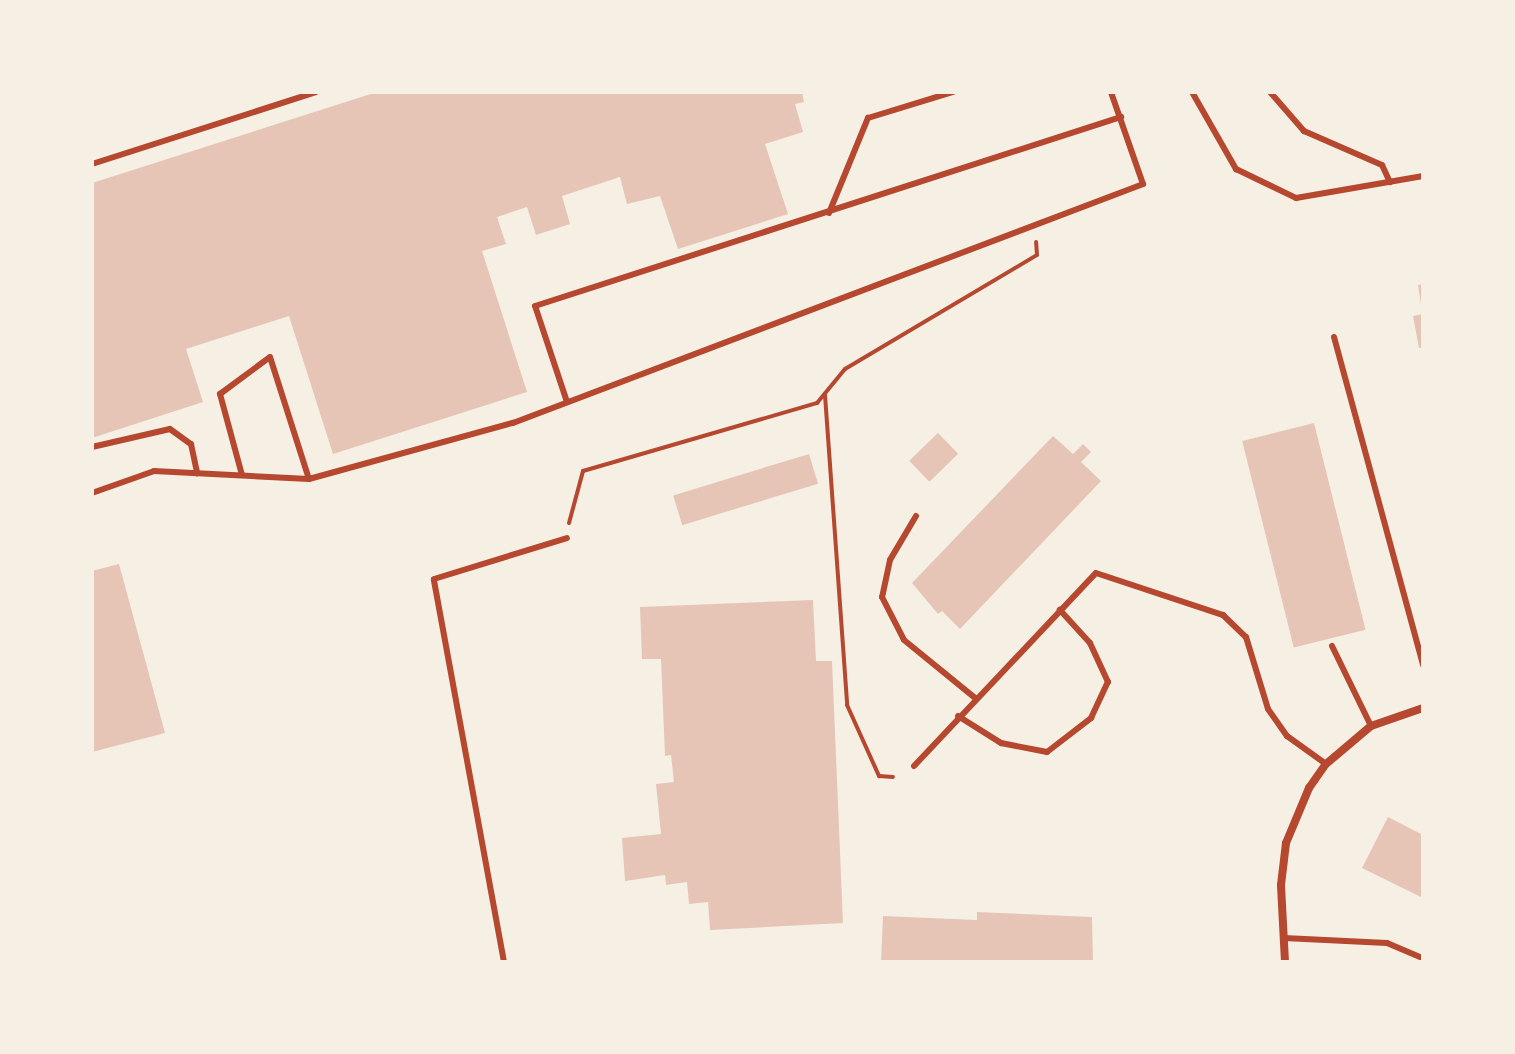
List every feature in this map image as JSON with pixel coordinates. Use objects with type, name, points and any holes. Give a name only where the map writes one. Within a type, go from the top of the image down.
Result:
[{"type":"street","points":[[1285,962],[1286,843],[1295,812],[1326,764],[1371,726],[1423,708]]},
{"type":"lane","points":[[92,164],[316,92]]},
{"type":"lane","points":[[829,213],[868,118],[953,92]]},
{"type":"lane","points":[[92,493],[154,471],[309,479],[484,432],[1143,184],[1111,92]]},
{"type":"lane","points":[[1192,92],[1236,169],[1296,198],[1423,176]]},
{"type":"lane","points":[[1270,92],[1304,131],[1382,165],[1390,182]]},
{"type":"lane","points":[[567,402],[535,306],[1121,117]]},
{"type":"lane","points":[[1334,337],[1423,665]]},
{"type":"lane","points":[[242,475],[220,394],[270,357],[309,479]]},
{"type":"lane","points":[[92,447],[170,429],[191,444],[197,473]]},
{"type":"lane","points":[[916,516],[890,560],[882,597],[904,640],[975,698]]},
{"type":"lane","points":[[504,962],[434,579],[567,538]]},
{"type":"lane","points":[[914,766],[1096,573],[1223,615],[1246,637],[1268,709],[1287,736],[1326,764]]},
{"type":"lane","points":[[958,716],[1001,743],[1047,752],[1091,718],[1108,682],[1090,643],[1060,610]]},
{"type":"lane","points":[[1332,646],[1371,726]]},
{"type":"lane","points":[[1284,938],[1387,943],[1423,958]]},
{"type":"path","points":[[567,538],[583,471],[817,403],[845,369],[1037,255],[1036,223]]},
{"type":"path","points":[[825,393],[847,705],[879,776],[893,777]]},
{"type":"building","points":[[377,92],[802,92],[804,102],[795,104],[803,132],[765,144],[788,214],[678,249],[660,196],[627,204],[620,177],[562,196],[570,224],[536,235],[527,207],[497,217],[506,244],[482,251],[527,392],[333,454],[289,316],[186,349],[203,402],[92,438],[92,183]]},
{"type":"building","points":[[1423,284],[1423,305],[1421,305],[1418,285]]},
{"type":"building","points":[[1423,314],[1423,348],[1419,348],[1413,316]]},
{"type":"building","points":[[1314,423],[1366,630],[1294,648],[1242,441]]},
{"type":"building","points":[[938,433],[958,454],[929,482],[909,461]]},
{"type":"building","points":[[1053,436],[1073,454],[1083,444],[1091,452],[1081,462],[1101,481],[960,629],[942,611],[938,614],[912,583]]},
{"type":"building","points":[[809,454],[818,484],[682,525],[673,496]]},
{"type":"building","points":[[119,564],[165,733],[92,752],[92,571]]},
{"type":"building","points":[[813,600],[816,661],[832,661],[843,923],[710,930],[708,902],[689,904],[687,882],[666,885],[665,875],[625,881],[622,838],[661,834],[656,784],[674,782],[671,755],[665,756],[661,659],[642,659],[640,607]]},
{"type":"building","points":[[1388,817],[1423,835],[1423,898],[1362,868]]},
{"type":"building","points":[[977,912],[1092,917],[1093,962],[881,962],[883,916],[977,920]]}]
